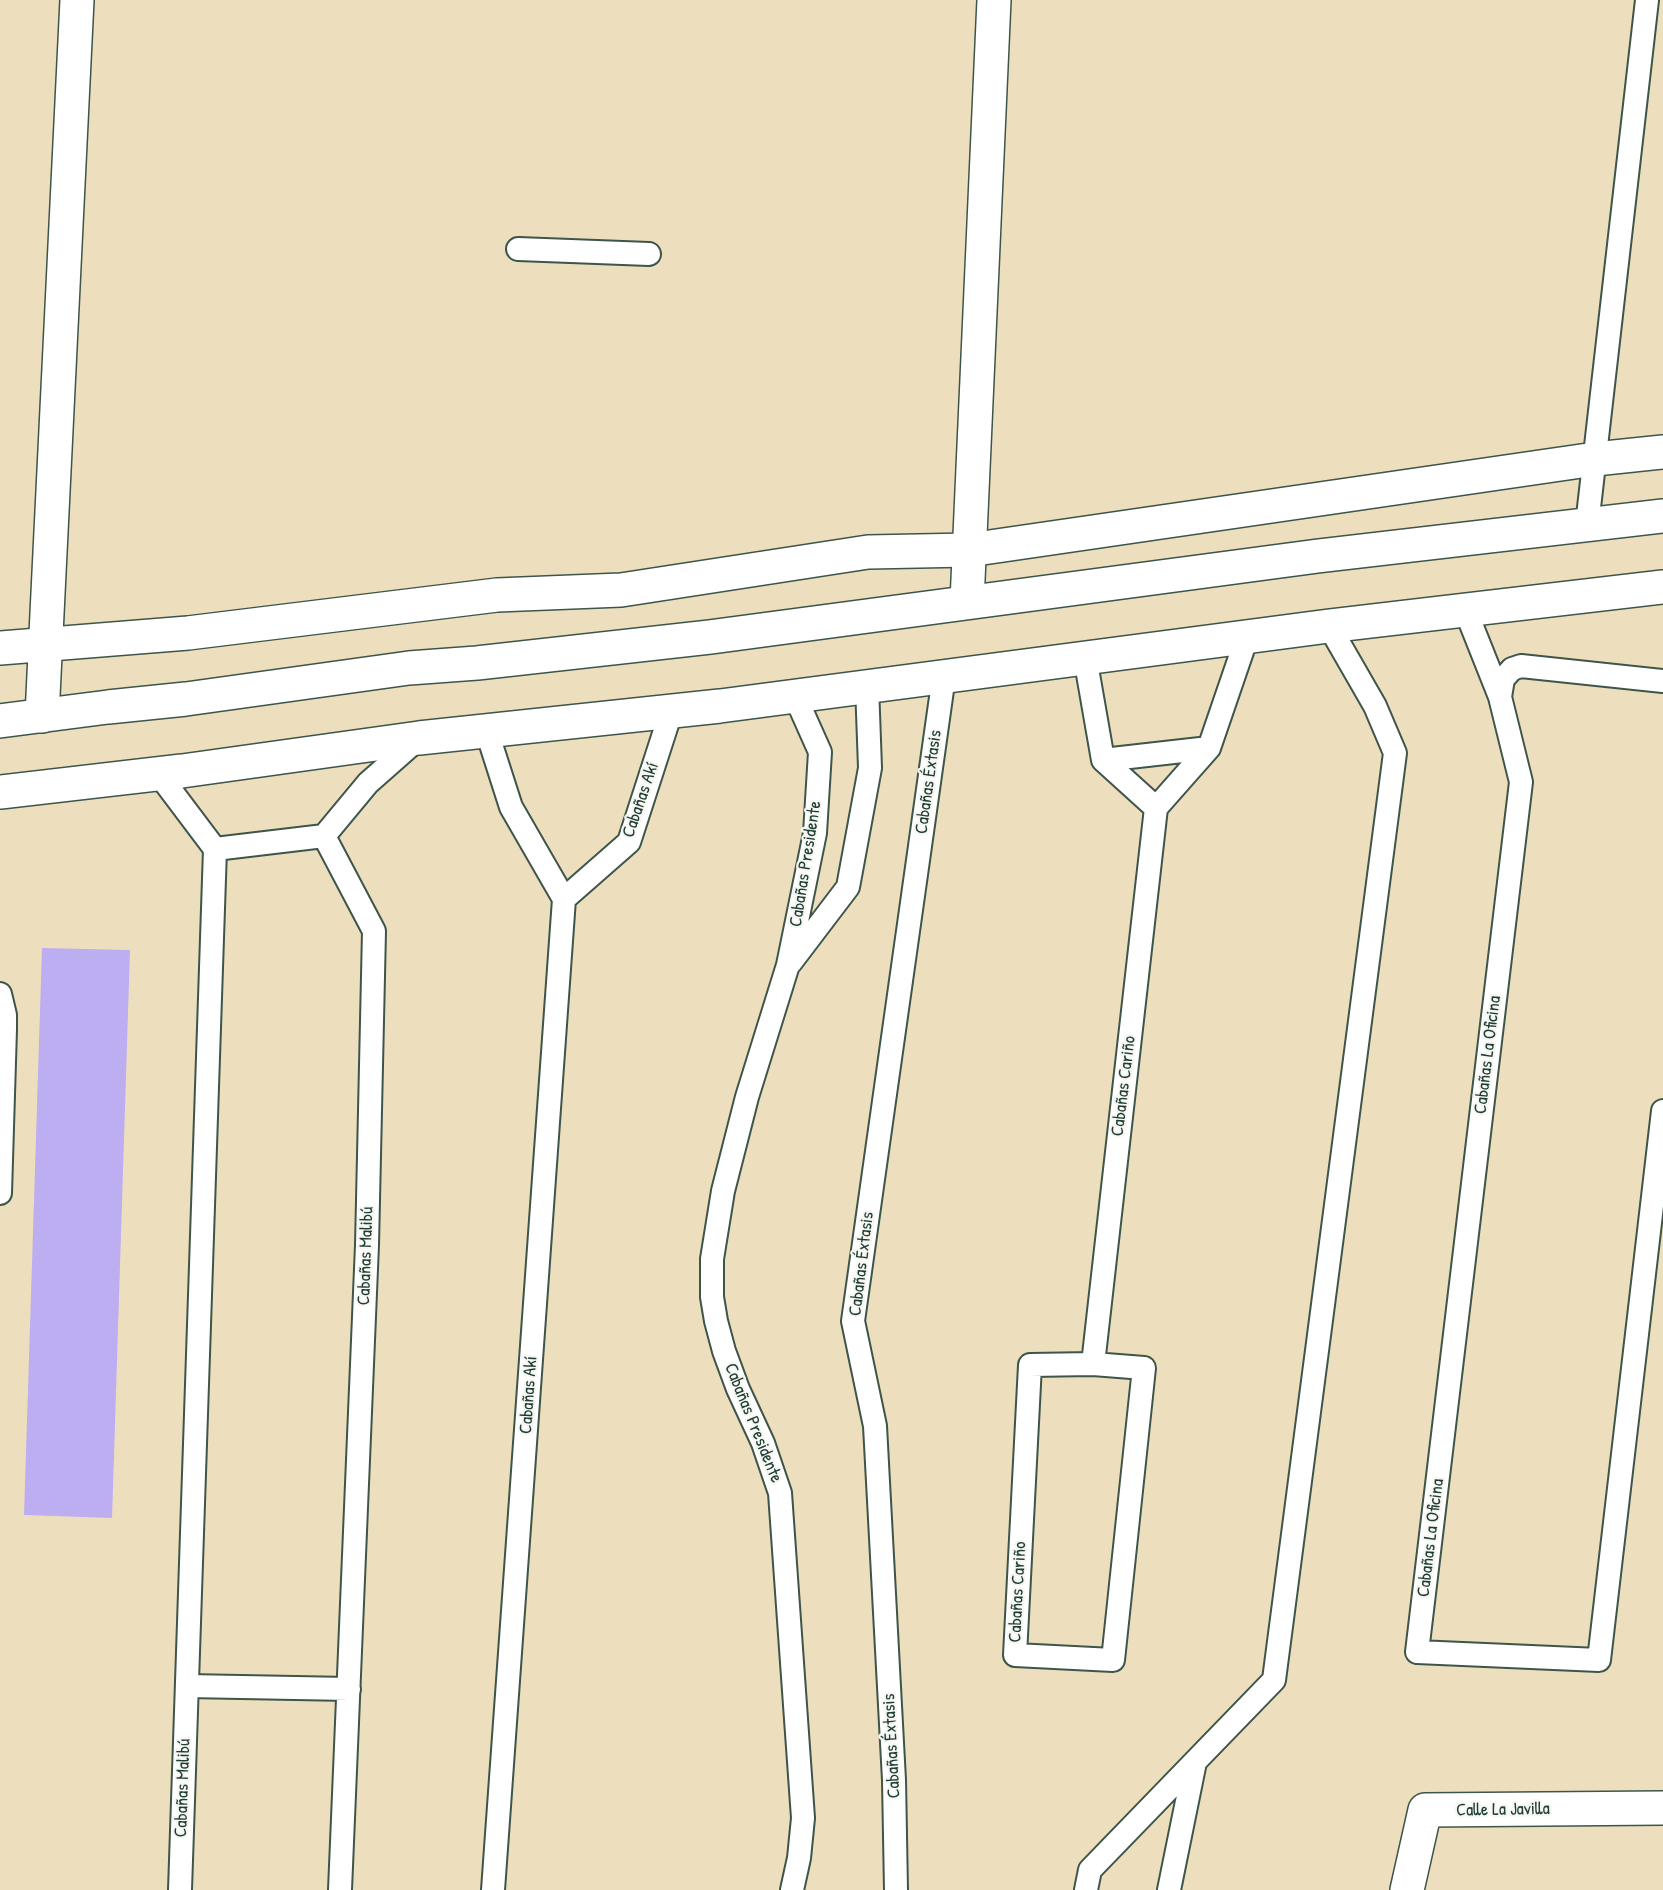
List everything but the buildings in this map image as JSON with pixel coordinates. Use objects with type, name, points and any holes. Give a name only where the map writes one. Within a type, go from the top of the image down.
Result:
[{"type":"main road","points":[[42,716],[77,0]]},
{"type":"main road","points":[[967,602],[994,0]]},
{"type":"main road","points":[[0,648],[188,633],[497,594],[621,590],[868,552],[969,550],[1595,459],[1663,452]]},
{"type":"main road","points":[[0,721],[409,668],[477,663],[710,637],[1318,556],[1663,516]]},
{"type":"main road","points":[[0,792],[157,772],[182,771],[419,738],[671,712],[1329,626],[1663,587]]},
{"type":"main road","name":"Calle La Javilla","points":[[1407,1890],[1425,1810],[1663,1808]]},
{"type":"lane","points":[[1587,525],[1647,0]]},
{"type":"lane","points":[[519,249],[649,254]]},
{"type":"lane","name":"Cabañas La Oficina","points":[[1464,609],[1500,696],[1521,782],[1417,1652],[1599,1660],[1663,1111]]},
{"type":"lane","points":[[1086,1890],[1090,1870],[1274,1680],[1395,753],[1375,706],[1329,626]]},
{"type":"lane","points":[[1085,657],[1103,760],[1156,808],[1209,748],[1247,637]]},
{"type":"lane","points":[[1500,696],[1503,679],[1512,669],[1521,666],[1663,681]]},
{"type":"lane","name":"Cabañas Éxtasis","points":[[896,1890],[894,1780],[875,1426],[853,1321],[944,676]]},
{"type":"lane","name":"Cabañas Presidente","points":[[788,965],[848,887],[870,768],[867,686]]},
{"type":"lane","name":"Cabañas Presidente","points":[[792,1890],[800,1858],[803,1818],[780,1493],[763,1443],[738,1389],[724,1351],[712,1297],[712,1258],[723,1191],[747,1097],[788,965],[815,833],[820,752],[795,696]]},
{"type":"lane","name":"Cabañas Akí","points":[[493,1890],[564,899],[629,842],[671,712]]},
{"type":"lane","points":[[487,732],[511,807],[564,899]]},
{"type":"lane","points":[[157,772],[215,849],[324,836],[368,783],[419,738]]},
{"type":"lane","points":[[1103,760],[1209,748]]},
{"type":"lane","name":"Cabañas Cariño","points":[[1093,1364],[1156,808]]},
{"type":"lane","name":"Cabañas Malibú","points":[[324,836],[374,931],[368,1245],[340,1890]]},
{"type":"lane","name":"Cabañas Malibú","points":[[180,1890],[215,849]]},
{"type":"lane","points":[[0,994],[4,1008],[5,1029],[0,1193]]},
{"type":"lane","name":"Cabañas Cariño","points":[[1093,1364],[1144,1368],[1113,1660],[1015,1655],[1030,1365],[1093,1364]]},
{"type":"lane","points":[[187,1686],[349,1689]]},
{"type":"lane","points":[[1169,1890],[1195,1762]]}]
